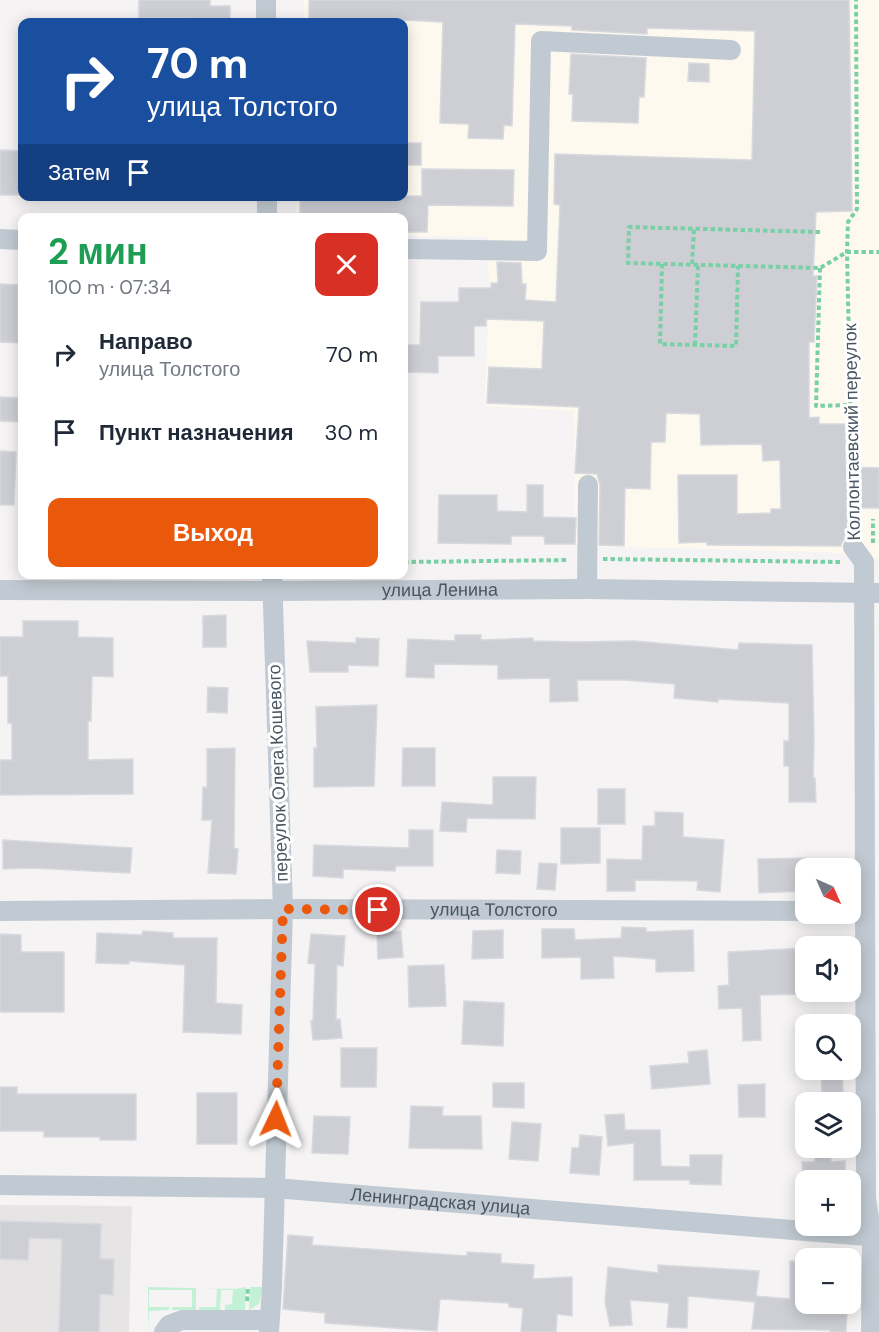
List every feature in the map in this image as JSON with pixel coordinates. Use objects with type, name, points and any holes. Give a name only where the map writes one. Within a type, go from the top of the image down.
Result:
[{"type":"street","points":[[266,0],[266,18]]},
{"type":"street","points":[[408,249],[537,251],[541,41],[731,50]]},
{"type":"street","points":[[0,239],[18,240]]},
{"type":"street","points":[[587,589],[588,485]]},
{"type":"street","name":"Коллонтаевский переулок","points":[[858,554],[872,593],[865,911],[866,1198],[875,1237],[871,1332]]},
{"type":"street","name":"улица Ленина","points":[[0,590],[273,583],[872,593]]},
{"type":"street","name":"переулок Олега Кошевого","points":[[269,1326],[283,909],[273,583]]},
{"type":"street","name":"улица Толстого","points":[[0,911],[283,909],[795,911]]},
{"type":"street","name":"Ленинградская улица","points":[[0,1185],[274,1188],[875,1237]]},
{"type":"street","points":[[164,1332],[170,1325],[182,1320],[269,1326]]},
{"type":"path","name":"Коллонтаевский переулок","points":[[856,0],[857,209],[848,222],[847,252],[858,554]]},
{"type":"path","points":[[820,232],[628,227],[628,263],[820,268],[847,252],[879,252]]},
{"type":"path","points":[[694,229],[695,345]]},
{"type":"path","points":[[662,264],[660,344],[695,345],[736,346],[738,266]]},
{"type":"path","points":[[820,268],[816,406],[851,405]]},
{"type":"path","points":[[408,562],[858,554]]},
{"type":"shaded area","points":[[304,0],[879,0],[879,559],[827,552],[575,546],[574,411],[485,406],[489,285],[487,237],[408,236],[408,213],[296,213],[297,201],[408,201],[408,18],[304,18]]},
{"type":"shaded area","points":[[0,1205],[132,1206],[129,1332],[0,1332]]},
{"type":"green space","points":[[148,1287],[196,1288],[196,1310],[172,1310],[172,1307],[192,1307],[192,1290],[149,1290],[149,1307],[169,1307],[169,1310],[149,1311],[148,1332]]},
{"type":"green space","points":[[246,1287],[245,1310],[225,1310],[225,1305],[232,1304],[233,1290],[221,1290],[220,1311],[199,1311],[199,1307],[216,1307],[217,1289],[200,1288]]},
{"type":"green space","points":[[250,1287],[263,1287],[259,1304],[249,1310]]},
{"type":"building","points":[[139,0],[210,0],[210,6],[230,6],[230,18],[139,18]]},
{"type":"building","points":[[309,0],[849,0],[852,211],[816,212],[813,276],[817,276],[814,342],[809,342],[809,418],[819,417],[819,424],[845,424],[846,467],[879,468],[879,508],[847,508],[847,537],[841,546],[679,543],[678,475],[737,475],[737,514],[771,513],[771,509],[781,509],[780,460],[763,461],[762,444],[701,445],[700,414],[666,413],[665,442],[651,442],[650,489],[625,488],[624,546],[599,545],[600,485],[597,474],[575,473],[579,407],[487,403],[489,367],[542,369],[544,321],[486,319],[486,326],[474,326],[474,356],[438,356],[438,373],[408,372],[408,345],[420,345],[421,302],[459,302],[459,288],[491,288],[491,283],[498,283],[497,262],[521,263],[522,284],[526,284],[525,300],[556,302],[560,205],[554,204],[555,154],[752,160],[755,31],[647,28],[647,34],[572,30],[572,26],[515,24],[512,126],[504,125],[503,139],[468,138],[469,124],[440,123],[443,22],[408,20],[408,18],[309,18]]},
{"type":"building","points":[[571,54],[646,58],[644,97],[639,97],[638,123],[572,121],[573,94],[569,94]]},
{"type":"building","points":[[689,63],[709,64],[709,82],[688,81]]},
{"type":"building","points":[[408,143],[421,143],[421,165],[408,165]]},
{"type":"building","points":[[0,150],[18,151],[18,195],[0,195]]},
{"type":"building","points":[[422,169],[514,170],[513,206],[428,205],[427,232],[408,232],[408,213],[300,213],[300,201],[408,201],[408,196],[422,196]]},
{"type":"building","points":[[0,284],[18,285],[18,343],[0,342]]},
{"type":"building","points":[[0,397],[18,398],[18,422],[0,421]]},
{"type":"building","points":[[0,451],[16,452],[14,505],[0,505]]},
{"type":"building","points":[[527,485],[543,485],[543,517],[576,518],[575,544],[545,544],[544,536],[511,536],[511,544],[438,543],[439,495],[497,495],[497,511],[527,512]]},
{"type":"building","points":[[226,615],[226,647],[203,647],[203,616]]},
{"type":"building","points":[[23,621],[78,621],[78,637],[113,638],[113,677],[92,676],[91,721],[88,721],[88,760],[133,759],[133,794],[0,795],[0,760],[12,760],[12,723],[8,723],[8,676],[0,676],[0,637],[23,637]]},
{"type":"building","points":[[455,635],[481,635],[481,640],[533,638],[533,641],[634,641],[738,650],[739,643],[812,645],[813,778],[815,778],[816,802],[789,802],[789,766],[784,766],[784,741],[789,741],[789,703],[718,699],[718,702],[674,698],[675,684],[624,680],[577,680],[578,701],[550,702],[550,678],[498,679],[498,665],[434,664],[434,678],[406,677],[408,639],[455,641]]},
{"type":"building","points":[[356,638],[379,639],[378,666],[348,665],[348,672],[310,672],[307,641],[356,643]]},
{"type":"building","points":[[208,687],[228,688],[227,713],[207,712]]},
{"type":"building","points":[[377,705],[374,786],[314,787],[314,748],[317,748],[316,707]]},
{"type":"building","points":[[235,748],[234,848],[238,849],[236,874],[208,873],[212,820],[202,820],[203,787],[207,788],[207,749]]},
{"type":"building","points":[[403,748],[435,748],[435,786],[402,786]]},
{"type":"building","points":[[493,777],[536,777],[535,819],[467,818],[466,832],[440,831],[442,802],[493,805]]},
{"type":"building","points":[[598,789],[625,789],[625,824],[598,824]]},
{"type":"building","points":[[655,812],[683,813],[683,837],[724,840],[720,892],[697,890],[698,881],[635,880],[635,891],[607,891],[607,859],[642,860],[643,826],[655,826]]},
{"type":"building","points":[[561,828],[600,828],[600,863],[561,864]]},
{"type":"building","points":[[409,830],[433,830],[433,866],[396,866],[395,871],[343,869],[343,878],[313,876],[314,845],[409,848]]},
{"type":"building","points":[[3,840],[132,848],[130,873],[33,868],[3,869]]},
{"type":"building","points":[[497,850],[521,851],[520,874],[496,873]]},
{"type":"building","points":[[795,858],[795,891],[759,893],[758,859]]},
{"type":"building","points":[[539,863],[557,864],[555,890],[537,889]]},
{"type":"building","points":[[622,927],[646,928],[646,932],[693,930],[694,971],[656,972],[656,959],[613,956],[614,978],[581,979],[581,957],[542,958],[542,929],[574,929],[575,940],[621,938]]},
{"type":"building","points":[[503,930],[503,958],[472,959],[473,931]]},
{"type":"building","points":[[143,931],[173,933],[173,938],[217,938],[216,1003],[242,1005],[241,1034],[183,1032],[185,965],[129,961],[129,964],[96,963],[97,933],[142,935]]},
{"type":"building","points":[[401,931],[403,957],[378,959],[377,933]]},
{"type":"building","points":[[0,934],[21,935],[21,952],[64,952],[64,1012],[0,1012]]},
{"type":"building","points":[[311,934],[345,936],[343,966],[337,965],[336,1020],[340,1019],[342,1038],[313,1040],[311,1021],[313,1021],[315,964],[308,963]]},
{"type":"building","points":[[795,949],[795,994],[760,995],[761,1040],[743,1041],[742,1008],[719,1009],[718,986],[729,985],[728,952]]},
{"type":"building","points":[[444,965],[446,1006],[409,1007],[408,966]]},
{"type":"building","points":[[464,1001],[504,1003],[503,1046],[462,1044]]},
{"type":"building","points":[[341,1048],[377,1048],[376,1087],[341,1087]]},
{"type":"building","points":[[707,1050],[710,1084],[652,1089],[650,1066],[689,1063],[688,1052]]},
{"type":"building","points":[[821,1080],[842,1080],[843,1092],[822,1092]]},
{"type":"building","points":[[493,1083],[524,1083],[524,1108],[493,1107]]},
{"type":"building","points":[[765,1084],[765,1117],[739,1117],[738,1085]]},
{"type":"building","points":[[0,1087],[17,1087],[17,1094],[136,1094],[136,1140],[100,1140],[100,1137],[44,1137],[44,1131],[0,1131]]},
{"type":"building","points":[[197,1093],[237,1093],[237,1144],[197,1144]]},
{"type":"building","points":[[411,1106],[443,1107],[442,1116],[481,1116],[482,1149],[409,1148]]},
{"type":"building","points":[[624,1114],[625,1130],[660,1130],[661,1166],[690,1167],[690,1155],[722,1155],[721,1185],[690,1184],[690,1180],[634,1180],[634,1143],[608,1146],[605,1115]]},
{"type":"building","points":[[314,1116],[350,1117],[348,1154],[312,1153]]},
{"type":"building","points":[[512,1122],[541,1124],[538,1161],[509,1159]]},
{"type":"building","points":[[580,1135],[602,1137],[599,1175],[570,1173],[572,1148],[579,1148]]},
{"type":"building","points":[[815,1158],[831,1158],[831,1162],[845,1161],[845,1170],[802,1170],[802,1162],[815,1162]]},
{"type":"building","points":[[0,1221],[101,1224],[100,1259],[114,1259],[113,1295],[100,1294],[99,1332],[59,1332],[62,1239],[29,1238],[28,1260],[0,1259]]},
{"type":"building","points":[[288,1235],[313,1237],[312,1245],[467,1256],[467,1252],[501,1254],[501,1263],[534,1265],[533,1279],[572,1277],[572,1316],[557,1314],[556,1332],[521,1332],[523,1308],[509,1307],[509,1303],[440,1299],[437,1331],[325,1323],[325,1313],[283,1309]]},
{"type":"building","points":[[790,1261],[795,1261],[795,1314],[847,1314],[846,1332],[752,1329],[755,1302],[688,1296],[687,1328],[667,1327],[669,1303],[630,1300],[632,1325],[610,1326],[605,1302],[608,1267],[658,1273],[658,1265],[759,1271],[756,1296],[790,1299]]},
{"type":"route","points":[[276,1119],[283,909],[378,910]]}]
